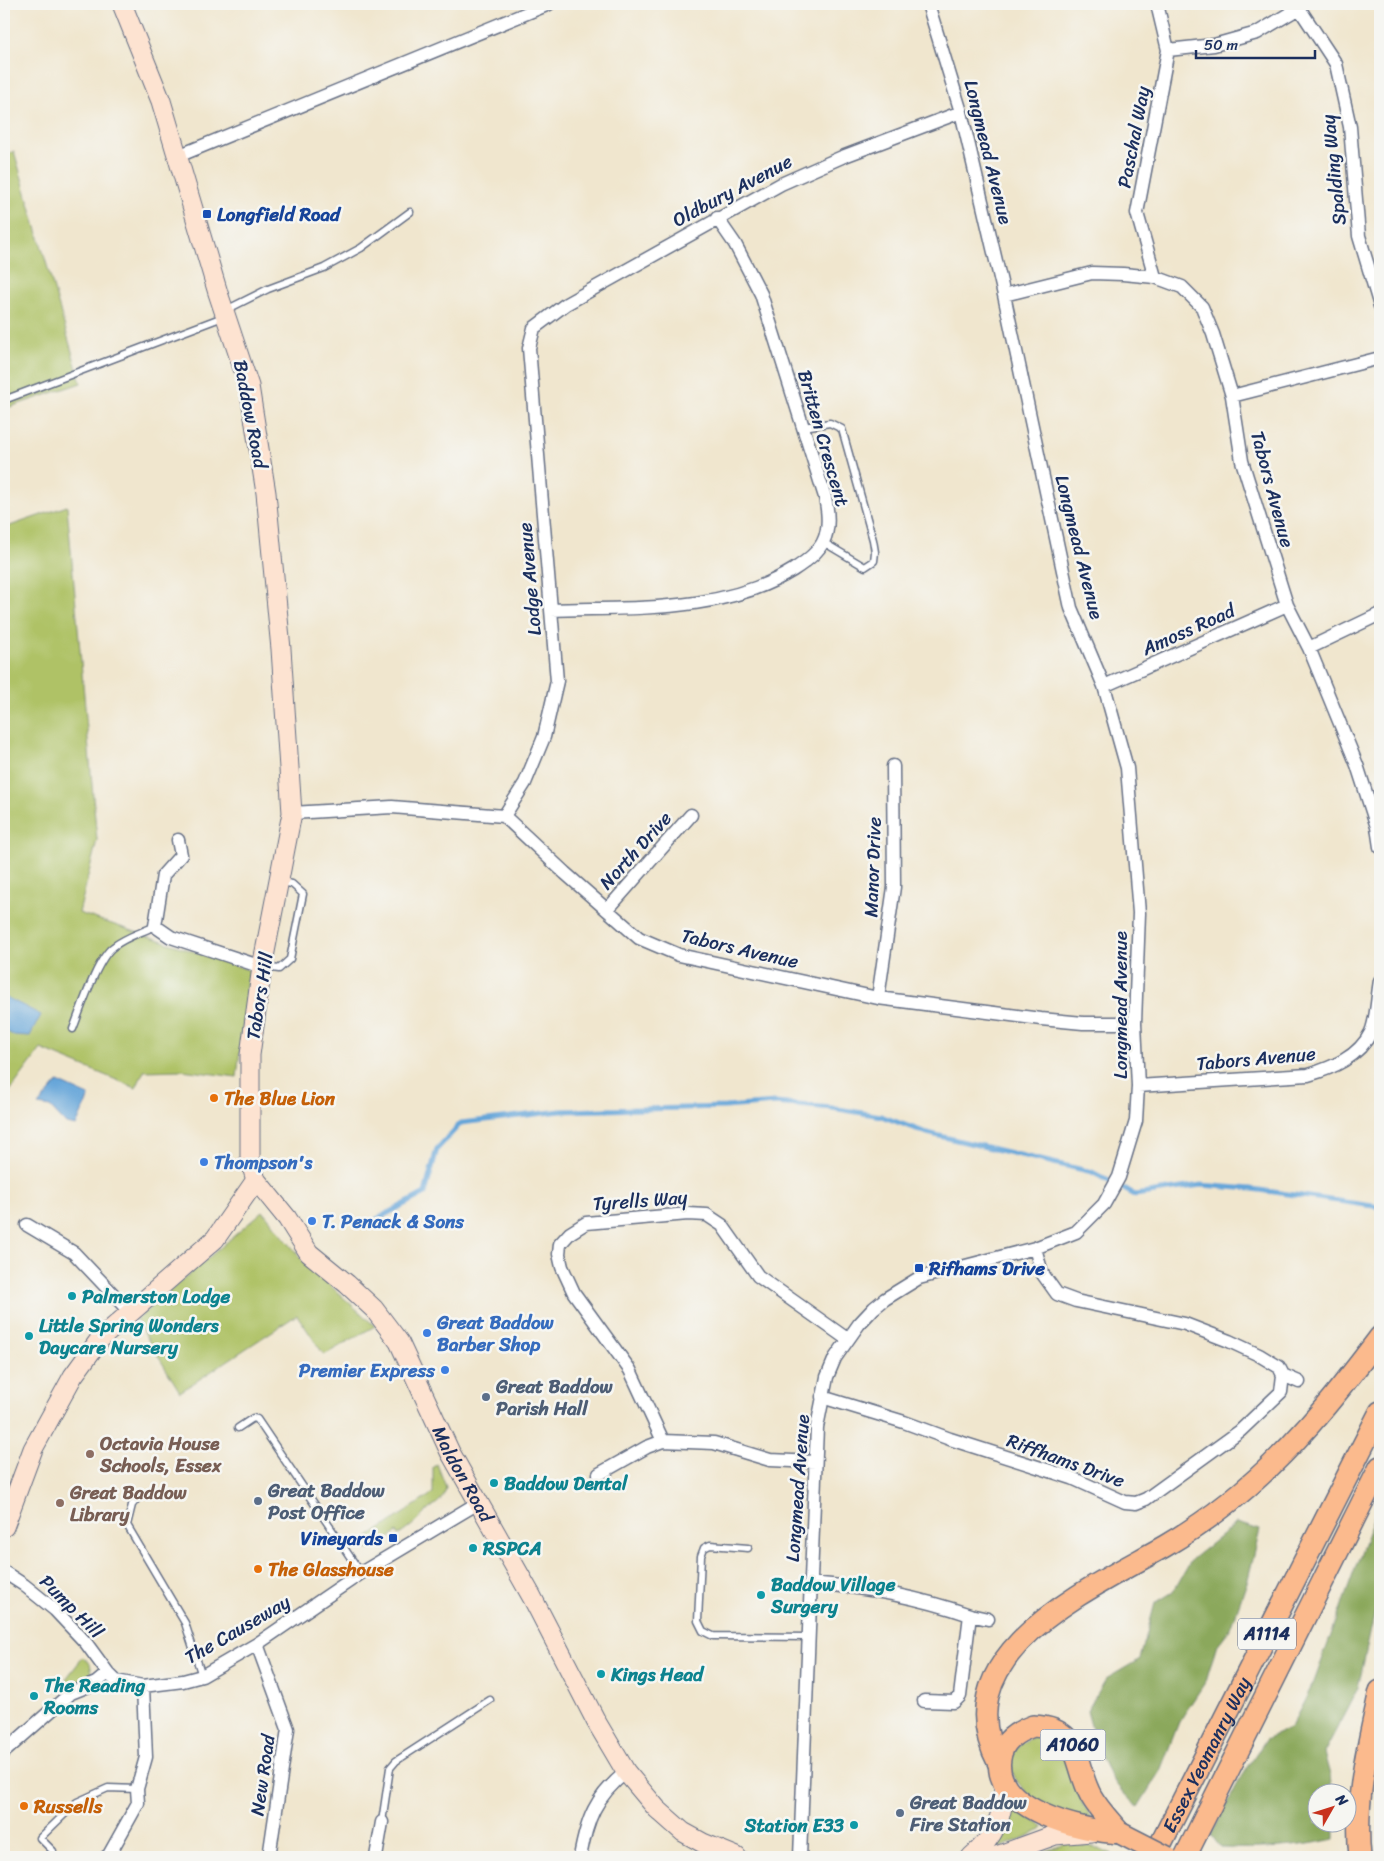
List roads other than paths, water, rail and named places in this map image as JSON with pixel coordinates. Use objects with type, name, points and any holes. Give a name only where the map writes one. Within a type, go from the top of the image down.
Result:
[{"type":"main road","points":[[1004,1786],[999,1764],[988,1740],[986,1714],[989,1695],[999,1670],[1017,1643],[1043,1619],[1205,1521],[1248,1486],[1286,1452],[1319,1416],[1380,1337]]},
{"type":"main road","name":"Essex Yeomanry Way","points":[[1154,1857],[1380,1412]]},
{"type":"main road","name":"Essex Yeomanry Way","points":[[1185,1857],[1380,1467]]},
{"type":"main road","points":[[1360,1857],[1358,1838],[1360,1788],[1380,1691]]},
{"type":"main road","name":"A1060","points":[[999,1764],[1000,1753],[1007,1741],[1019,1731],[1033,1726],[1048,1726],[1062,1733],[1072,1742],[1090,1795],[1120,1834]]},
{"type":"main road","name":"A1060","points":[[1004,1786],[1022,1803],[1036,1811],[1097,1832],[1120,1834],[1167,1857]]},
{"type":"street","name":"Baddow Road","points":[[122,4],[161,101],[249,386],[266,493],[282,649],[292,813]]},
{"type":"street","points":[[178,156],[549,4]]},
{"type":"street","name":"Longmead Avenue","points":[[800,1857],[804,1783],[807,1637],[817,1427],[822,1397],[835,1358],[859,1324],[885,1298],[919,1278],[1034,1248],[1076,1232],[1104,1204],[1119,1177],[1136,1121],[1138,1086],[1135,1022],[1139,913],[1127,768],[1104,686],[1071,608],[1004,295],[961,112],[928,4]]},
{"type":"street","name":"Paschal Way","points":[[1155,277],[1137,213],[1168,50],[1158,4]]},
{"type":"street","name":"Spalding Way","points":[[1168,50],[1214,45],[1257,33],[1302,6],[1336,64],[1350,127],[1359,236],[1380,306]]},
{"type":"street","name":"Oldbury Avenue","points":[[534,328],[566,304],[717,218],[781,184],[824,164],[961,112]]},
{"type":"street","name":"Britten Crescent","points":[[717,218],[735,244],[761,294],[827,509],[828,524],[823,542]]},
{"type":"street","name":"Tabors Avenue","points":[[1004,295],[1092,273],[1155,277],[1182,287],[1202,307],[1213,334],[1232,396],[1242,461],[1287,605],[1310,648],[1357,765],[1377,827],[1380,847]]},
{"type":"street","name":"Lodge Avenue","points":[[504,816],[525,783],[544,737],[557,681],[529,348],[534,328]]},
{"type":"street","points":[[1232,396],[1380,358]]},
{"type":"street","points":[[550,610],[670,605],[702,602],[733,595],[785,575],[803,564],[823,542]]},
{"type":"street","name":"Amoss Road","points":[[1104,686],[1287,605]]},
{"type":"street","points":[[1310,648],[1380,614]]},
{"type":"street","name":"Manor Drive","points":[[878,998],[894,887],[893,766]]},
{"type":"street","points":[[292,813],[392,807],[504,816]]},
{"type":"street","name":"Tabors Hill","points":[[256,1180],[250,1160],[250,1055],[262,967],[292,813]]},
{"type":"street","name":"North Drive","points":[[606,910],[691,815]]},
{"type":"street","name":"Tabors Avenue","points":[[504,816],[639,938],[679,955],[878,998],[1083,1023],[1135,1022]]},
{"type":"street","points":[[178,840],[180,856],[163,875],[155,926],[171,937],[262,967]]},
{"type":"street","name":"Tabors Avenue","points":[[1138,1086],[1308,1076],[1330,1069],[1354,1054],[1371,1032],[1380,982]]},
{"type":"street","points":[[5,1516],[33,1450],[73,1376],[100,1339],[215,1239],[256,1180]]},
{"type":"street","name":"Maldon Road","points":[[256,1180],[287,1218],[309,1253],[374,1309],[399,1342],[450,1452],[532,1598],[597,1723],[626,1772],[657,1809],[683,1832],[703,1843],[737,1857]]},
{"type":"street","name":"Tyrells Way","points":[[663,1441],[630,1370],[574,1293],[562,1267],[558,1254],[560,1244],[570,1233],[586,1223],[688,1214],[707,1216],[722,1225],[758,1276],[847,1339]]},
{"type":"street","points":[[27,1225],[74,1253],[130,1312]]},
{"type":"street","points":[[1034,1248],[1042,1273],[1057,1294],[1076,1301],[1185,1324],[1259,1355],[1279,1367],[1283,1375],[1299,1382]]},
{"type":"street","name":"Riffhams Drive","points":[[822,1397],[1072,1478],[1125,1502],[1136,1503],[1146,1499],[1240,1431],[1281,1392],[1283,1375]]},
{"type":"street","points":[[599,1474],[647,1447],[663,1441],[714,1443],[770,1460],[815,1462]]},
{"type":"street","name":"The Causeway","points":[[108,1674],[116,1680],[143,1686],[184,1681],[202,1676],[257,1644],[361,1574],[478,1503]]},
{"type":"street","name":"Pump Hill","points":[[4,1572],[24,1585],[55,1610],[86,1643],[108,1674]]},
{"type":"street","points":[[810,1583],[884,1592],[923,1600],[970,1616],[988,1619]]},
{"type":"street","points":[[924,1701],[954,1702],[960,1696],[970,1616]]},
{"type":"street","name":"New Road","points":[[257,1644],[288,1729],[269,1857]]},
{"type":"street","points":[[4,1752],[71,1693],[96,1684],[108,1674]]},
{"type":"street","points":[[106,1857],[110,1855],[138,1803],[137,1789],[146,1757],[143,1686]]},
{"type":"street","points":[[580,1857],[591,1814],[611,1785],[626,1772]]},
{"type":"street","points":[[971,1857],[992,1835],[1000,1820],[1004,1803],[1004,1786]]},
{"type":"street","points":[[376,1857],[382,1822]]},
{"type":"street","points":[[994,1857],[1055,1835],[1097,1832]]},
{"type":"lane","points":[[4,400],[226,313],[268,289],[324,268],[361,248],[410,212]]},
{"type":"lane","points":[[803,427],[830,423],[842,429],[873,540],[874,561],[866,567],[823,542]]},
{"type":"lane","points":[[262,967],[279,969],[290,959],[303,894],[292,884],[280,882]]},
{"type":"lane","points":[[73,1029],[103,958],[112,947],[123,940],[155,926]]},
{"type":"lane","points":[[238,1428],[252,1418],[258,1419],[361,1574]]},
{"type":"lane","points":[[141,1494],[132,1505],[127,1525],[185,1623],[202,1676]]},
{"type":"lane","points":[[748,1548],[710,1546],[704,1548],[701,1556],[698,1621],[703,1631],[713,1636],[807,1637]]},
{"type":"lane","points":[[382,1822],[390,1768],[396,1761],[490,1700]]},
{"type":"lane","points":[[53,1851],[40,1838],[77,1802],[108,1788],[137,1789]]},
{"type":"water","points":[[4,996],[41,1015],[30,1036],[13,1035],[4,1030]]},
{"type":"water","points":[[58,1082],[89,1096],[76,1126],[66,1124],[50,1107],[38,1105]]},
{"type":"waterway","points":[[377,1219],[425,1193],[437,1149],[461,1123],[561,1111],[725,1107],[775,1103],[832,1108],[881,1116],[927,1133],[1092,1172],[1135,1195],[1201,1185],[1252,1189],[1380,1207]]},
{"type":"place","name":"Longfield Road","points":[[207,214]]},
{"type":"place","name":"The Blue Lion","points":[[214,1098]]},
{"type":"place","name":"Thompson's","points":[[204,1162]]},
{"type":"place","name":"T. Penack & Sons","points":[[312,1221]]},
{"type":"place","name":"Rifhams Drive","points":[[919,1268]]},
{"type":"place","name":"Palmerston Lodge","points":[[72,1296]]},
{"type":"place","name":"Great Baddow Barber Shop","points":[[427,1333]]},
{"type":"place","name":"Little Spring Wonders Daycare Nursery","points":[[29,1336]]},
{"type":"place","name":"Premier Express","points":[[445,1370]]},
{"type":"place","name":"Great Baddow Parish Hall","points":[[486,1397]]},
{"type":"place","name":"Octavia House Schools, Essex","points":[[90,1454]]},
{"type":"place","name":"Baddow Dental","points":[[494,1483]]},
{"type":"place","name":"Great Baddow Post Office","points":[[258,1501]]},
{"type":"place","name":"Great Baddow Library","points":[[60,1503]]},
{"type":"place","name":"Vineyards","points":[[393,1538]]},
{"type":"place","name":"RSPCA","points":[[473,1548]]},
{"type":"place","name":"The Glasshouse","points":[[258,1569]]},
{"type":"place","name":"Baddow Village Surgery","points":[[761,1595]]},
{"type":"place","name":"Kings Head","points":[[601,1674]]},
{"type":"place","name":"The Reading Rooms","points":[[34,1696]]},
{"type":"place","name":"Russells","points":[[24,1806]]},
{"type":"place","name":"Great Baddow Fire Station","points":[[900,1813]]},
{"type":"place","name":"Station E33","points":[[854,1825]]}]
